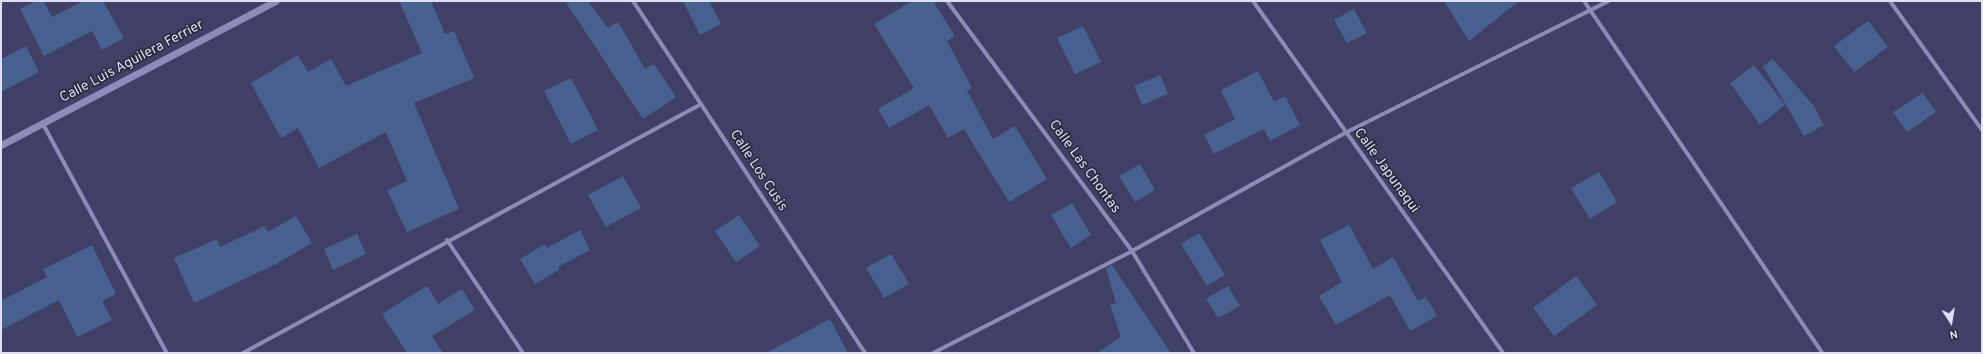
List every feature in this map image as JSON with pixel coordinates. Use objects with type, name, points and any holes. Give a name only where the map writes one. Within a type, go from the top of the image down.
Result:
[{"type":"street","name":"Calle Luis Aguilera Ferrier","points":[[1,145],[275,1]]},
{"type":"street","name":"Calle Los Cusis","points":[[633,1],[865,353]]},
{"type":"street","name":"Calle Las Chontas","points":[[947,1],[1132,251],[1194,353]]},
{"type":"street","name":"Calle Japunaqui","points":[[1253,1],[1345,133],[1503,353]]},
{"type":"street","points":[[1584,1],[1822,353]]},
{"type":"street","points":[[932,353],[1132,251],[1345,133],[1609,1]]},
{"type":"street","points":[[1890,1],[1982,130]]},
{"type":"street","points":[[243,353],[447,240],[701,104]]},
{"type":"street","points":[[43,124],[167,353]]},
{"type":"street","points":[[447,240],[523,353]]},
{"type":"building","points":[[36,1],[44,1],[52,17],[83,1],[103,1],[124,38],[102,50],[92,31],[44,56],[20,9]]},
{"type":"building","points":[[399,1],[431,1],[445,34],[454,31],[474,78],[414,103],[459,209],[407,232],[387,190],[407,181],[386,132],[319,168],[298,128],[281,138],[251,83],[298,55],[308,72],[331,59],[346,86],[422,53]]},
{"type":"building","points":[[565,1],[588,1],[608,28],[618,22],[645,69],[654,64],[676,97],[643,119]]},
{"type":"building","points":[[683,1],[709,1],[721,24],[700,35]]},
{"type":"building","points":[[912,1],[933,1],[955,36],[947,41],[972,88],[967,91],[993,139],[1015,126],[1047,179],[1009,202],[964,129],[948,138],[929,105],[889,128],[878,109],[914,88],[874,24]]},
{"type":"building","points":[[1444,1],[1519,1],[1469,41]]},
{"type":"building","points":[[1354,9],[1367,33],[1347,43],[1334,20]]},
{"type":"building","points":[[1868,21],[1888,47],[1854,72],[1834,46]]},
{"type":"building","points":[[1083,26],[1101,62],[1075,74],[1057,38]]},
{"type":"building","points":[[26,46],[39,72],[1,92],[1,59]]},
{"type":"building","points":[[1773,59],[1813,105],[1824,125],[1804,136],[1763,66]]},
{"type":"building","points":[[1754,65],[1785,105],[1760,125],[1730,83]]},
{"type":"building","points":[[1258,71],[1274,102],[1285,96],[1300,125],[1270,141],[1264,129],[1214,154],[1204,135],[1235,119],[1221,90]]},
{"type":"building","points":[[1160,75],[1168,94],[1142,105],[1134,86]]},
{"type":"building","points":[[571,78],[598,130],[571,144],[544,91]]},
{"type":"building","points":[[1923,93],[1936,112],[1907,132],[1893,112]]},
{"type":"building","points":[[1140,164],[1155,190],[1135,202],[1119,176]]},
{"type":"building","points":[[1599,172],[1617,202],[1590,219],[1571,188]]},
{"type":"building","points":[[623,176],[641,208],[606,227],[588,195]]},
{"type":"building","points":[[1072,203],[1091,235],[1071,248],[1051,215]]},
{"type":"building","points":[[739,215],[760,246],[736,262],[715,231]]},
{"type":"building","points":[[296,216],[312,243],[276,264],[194,303],[174,258],[217,239],[220,247],[265,226],[268,232]]},
{"type":"building","points":[[1349,225],[1373,269],[1393,257],[1418,301],[1426,297],[1437,316],[1410,331],[1390,295],[1336,325],[1319,296],[1342,282],[1320,240]]},
{"type":"building","points":[[580,230],[590,250],[558,267],[559,270],[535,284],[520,259],[545,244],[547,248]]},
{"type":"building","points":[[1199,233],[1225,275],[1207,286],[1181,244]]},
{"type":"building","points":[[357,234],[366,254],[333,270],[324,249]]},
{"type":"building","points":[[92,245],[116,294],[102,301],[112,320],[77,337],[59,300],[1,330],[1,301],[47,277],[43,269]]},
{"type":"building","points":[[891,254],[909,284],[884,298],[866,268]]},
{"type":"building","points":[[1112,265],[1171,353],[1097,353],[1121,337],[1110,305],[1116,303],[1106,268]]},
{"type":"building","points":[[1576,276],[1597,305],[1554,336],[1533,308]]},
{"type":"building","points":[[427,286],[438,304],[462,289],[475,310],[432,336],[443,353],[407,353],[382,314]]},
{"type":"building","points":[[1228,286],[1240,306],[1218,318],[1206,299]]},
{"type":"building","points":[[830,319],[848,353],[766,353]]}]
